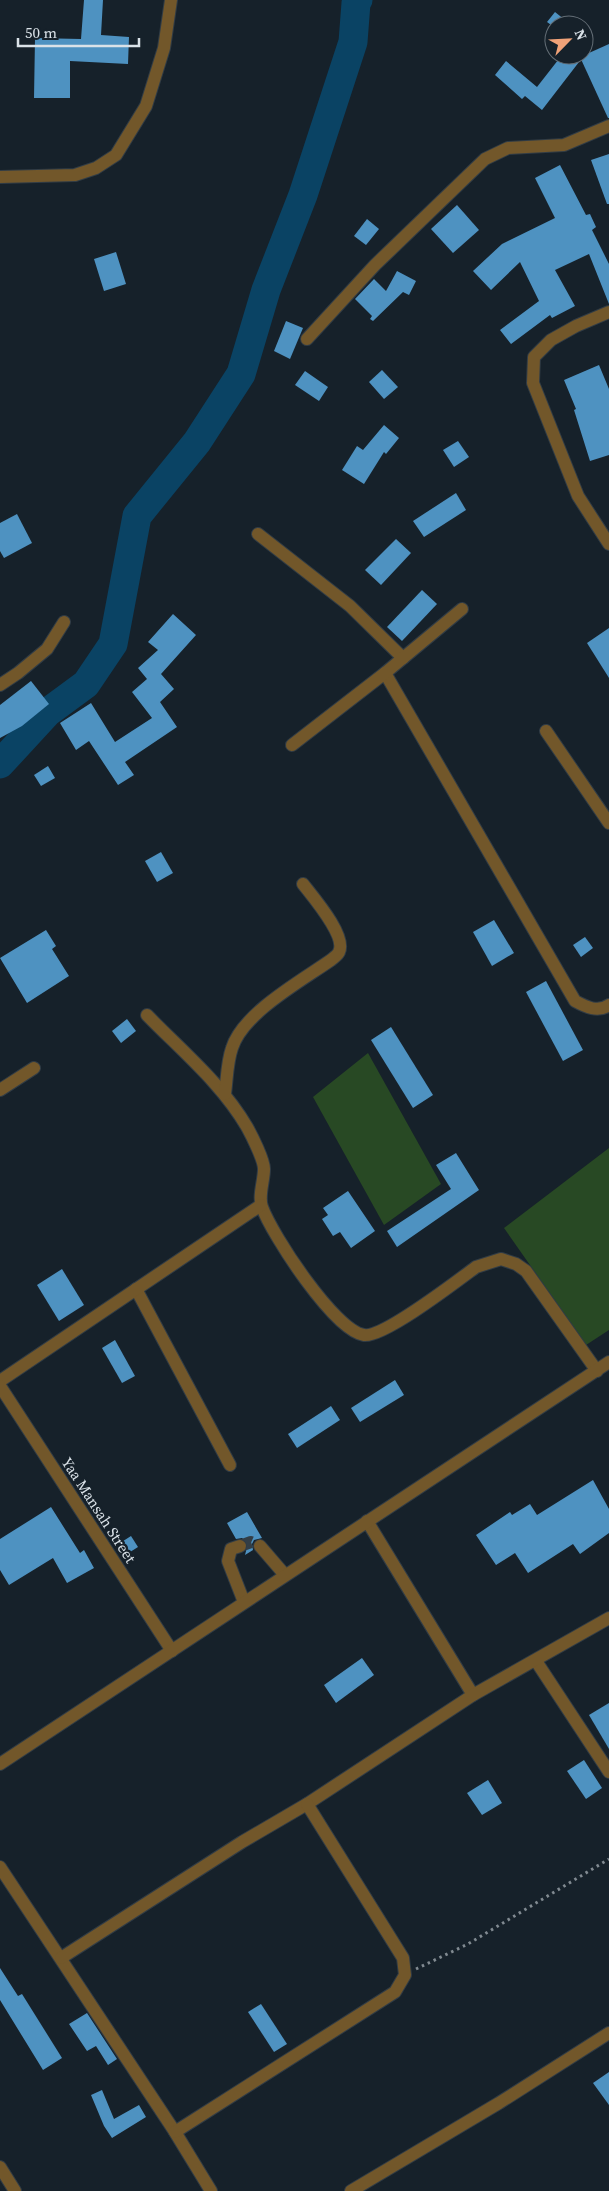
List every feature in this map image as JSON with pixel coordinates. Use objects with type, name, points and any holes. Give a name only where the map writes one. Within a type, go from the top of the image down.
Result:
[{"type":"street","points":[[0,177],[75,176],[96,168],[116,155],[146,106],[164,48],[171,0]]},
{"type":"street","points":[[307,339],[375,264],[485,159],[508,148],[564,145],[609,126]]},
{"type":"street","points":[[608,540],[578,496],[533,382],[533,366],[534,357],[552,340],[576,326],[609,312]]},
{"type":"street","points":[[258,534],[350,606],[403,658]]},
{"type":"street","points":[[292,744],[462,610]]},
{"type":"street","points":[[0,685],[47,649],[64,622]]},
{"type":"street","points":[[384,673],[575,1001],[591,1009],[605,1007],[609,1004]]},
{"type":"street","points":[[546,731],[609,823]]},
{"type":"street","points":[[225,1094],[231,1049],[239,1032],[265,1007],[331,960],[339,952],[340,944],[337,931],[303,884]]},
{"type":"street","points":[[147,1014],[225,1094],[248,1129],[264,1168],[261,1205],[268,1221],[296,1267],[347,1328],[364,1335],[384,1330],[476,1268],[490,1262],[508,1260],[526,1272],[596,1371]]},
{"type":"street","points":[[0,1090],[34,1068]]},
{"type":"street","points":[[0,1381],[261,1205]]},
{"type":"street","points":[[136,1289],[230,1465]]},
{"type":"street","points":[[0,1764],[609,1362]]},
{"type":"street","name":"Yaa Mansah Street","points":[[0,1386],[172,1650]]},
{"type":"street","points":[[367,1521],[473,1695]]},
{"type":"street","points":[[240,1546],[231,1549],[228,1561],[244,1602]]},
{"type":"street","points":[[260,1546],[285,1575]]},
{"type":"street","points":[[61,1958],[242,1842],[307,1804],[473,1695],[609,1618]]},
{"type":"street","points":[[536,1661],[609,1772]]},
{"type":"street","points":[[175,2132],[395,1992],[405,1975],[403,1958],[307,1804]]},
{"type":"street","points":[[0,1867],[175,2132],[211,2191]]},
{"type":"street","points":[[351,2191],[609,2033]]},
{"type":"street","points":[[0,2167],[15,2191]]},
{"type":"path","points":[[405,1975],[468,1944],[609,1859]]},
{"type":"green space","points":[[368,1053],[441,1184],[384,1225],[313,1097]]},
{"type":"green space","points":[[609,1148],[609,1330],[586,1345],[504,1228]]},
{"type":"building","points":[[84,0],[103,0],[101,35],[129,37],[128,64],[70,61],[70,98],[34,98],[35,38],[81,39]]},
{"type":"building","points":[[609,44],[609,118],[584,65],[594,65],[594,51]]},
{"type":"building","points":[[506,61],[537,87],[554,65],[577,65],[542,110],[525,96],[522,99],[495,75]]},
{"type":"building","points":[[609,154],[609,204],[607,204],[591,160]]},
{"type":"building","points":[[560,165],[586,215],[590,214],[596,227],[592,230],[609,264],[609,304],[589,254],[555,270],[575,306],[552,318],[550,315],[511,344],[500,330],[539,301],[520,262],[491,290],[473,271],[502,244],[555,218],[535,178]]},
{"type":"building","points":[[457,205],[479,230],[453,253],[431,229]]},
{"type":"building","points":[[367,219],[379,229],[366,245],[354,236]]},
{"type":"building","points":[[116,252],[126,284],[104,291],[94,259]]},
{"type":"building","points":[[397,271],[416,281],[409,295],[403,292],[373,321],[370,319],[372,316],[355,299],[374,279],[386,291]]},
{"type":"building","points":[[286,321],[303,328],[290,359],[274,351]]},
{"type":"building","points":[[599,365],[609,389],[609,455],[590,461],[574,410],[576,409],[564,380]]},
{"type":"building","points":[[382,370],[398,387],[384,399],[369,382]]},
{"type":"building","points":[[305,371],[328,387],[319,401],[295,385]]},
{"type":"building","points":[[384,425],[399,438],[386,454],[384,452],[364,484],[342,470],[357,446],[363,450]]},
{"type":"building","points":[[458,441],[469,457],[454,467],[443,450]]},
{"type":"building","points":[[456,493],[466,510],[424,537],[413,521]]},
{"type":"building","points":[[17,514],[32,543],[4,558],[0,551],[0,523]]},
{"type":"building","points":[[396,539],[411,553],[381,585],[365,570]]},
{"type":"building","points":[[422,590],[437,604],[402,641],[387,627]]},
{"type":"building","points":[[173,614],[196,635],[161,674],[174,689],[160,702],[177,727],[125,762],[134,775],[118,785],[89,741],[76,750],[60,723],[91,703],[115,742],[152,718],[132,692],[147,679],[138,668],[158,650],[148,642]]},
{"type":"building","points":[[609,628],[609,678],[587,643]]},
{"type":"building","points":[[31,681],[49,704],[22,726],[0,738],[0,705]]},
{"type":"building","points":[[48,766],[55,778],[41,786],[34,775]]},
{"type":"building","points":[[161,852],[173,873],[157,882],[145,861]]},
{"type":"building","points":[[494,920],[514,953],[492,966],[473,932]]},
{"type":"building","points":[[46,930],[56,946],[52,949],[69,976],[27,1003],[0,958]]},
{"type":"building","points":[[585,937],[593,948],[581,957],[573,945]]},
{"type":"building","points":[[546,981],[583,1050],[563,1061],[526,992]]},
{"type":"building","points":[[127,1019],[136,1031],[121,1043],[112,1031]]},
{"type":"building","points":[[391,1027],[433,1095],[413,1108],[371,1040]]},
{"type":"building","points":[[456,1153],[479,1190],[397,1247],[387,1231],[451,1189],[436,1165]]},
{"type":"building","points":[[348,1191],[375,1231],[351,1248],[340,1232],[333,1236],[322,1219],[328,1215],[323,1208]]},
{"type":"building","points":[[62,1269],[84,1305],[59,1321],[37,1285]]},
{"type":"building","points":[[115,1340],[135,1376],[122,1383],[102,1348]]},
{"type":"building","points":[[395,1380],[404,1395],[360,1422],[351,1408]]},
{"type":"building","points":[[331,1406],[340,1420],[297,1448],[288,1434]]},
{"type":"building","points":[[593,1480],[609,1509],[609,1533],[580,1554],[573,1544],[528,1573],[515,1553],[496,1565],[476,1535],[510,1512],[512,1515],[530,1504],[537,1515]]},
{"type":"building","points":[[51,1507],[80,1553],[84,1550],[94,1568],[67,1583],[53,1558],[9,1585],[0,1570],[0,1539]]},
{"type":"building","points":[[247,1512],[262,1538],[254,1540],[252,1544],[253,1550],[245,1555],[248,1543],[242,1538],[236,1539],[227,1523]]},
{"type":"building","points":[[131,1536],[138,1547],[127,1554],[120,1543]]},
{"type":"building","points":[[362,1658],[374,1675],[336,1703],[324,1685]]},
{"type":"building","points":[[609,1703],[609,1749],[589,1715]]},
{"type":"building","points":[[584,1760],[602,1788],[586,1799],[567,1771]]},
{"type":"building","points":[[488,1780],[502,1803],[482,1815],[467,1793]]},
{"type":"building","points":[[0,1968],[18,1996],[22,1994],[62,2058],[43,2070],[0,2000]]},
{"type":"building","points":[[261,2004],[287,2044],[274,2052],[248,2012]]},
{"type":"building","points":[[87,2013],[117,2059],[108,2065],[96,2046],[87,2051],[69,2024]]},
{"type":"building","points":[[609,2072],[609,2105],[593,2083]]},
{"type":"building","points":[[102,2090],[114,2119],[139,2105],[146,2117],[112,2138],[104,2126],[91,2095]]},
{"type":"waterway","points":[[0,764],[48,712],[86,684],[113,644],[137,516],[197,442],[241,374],[266,290],[303,195],[353,42],[356,3],[358,0]]},
{"type":"tunnel","points":[[240,1546],[251,1542],[260,1546]]}]
